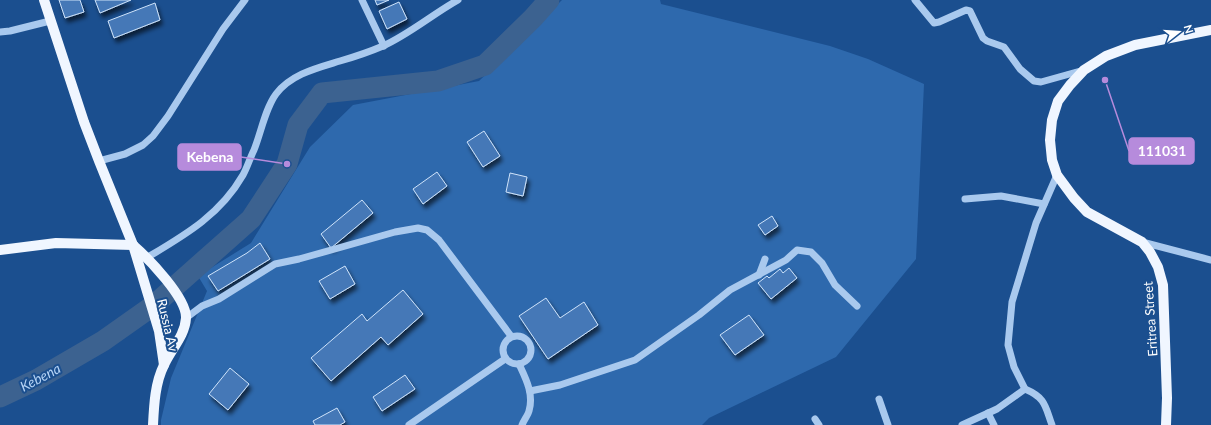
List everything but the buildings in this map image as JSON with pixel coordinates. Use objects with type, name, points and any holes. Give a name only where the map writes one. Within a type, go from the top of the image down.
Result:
[{"type":"main road","name":"Russia Av","points":[[44,0],[50,22],[99,161],[133,244],[158,331],[164,365]]},
{"type":"main road","name":"Eritrea Street","points":[[1166,425],[1167,398],[1163,285],[1158,266],[1142,242],[1087,212],[1074,198],[1057,175],[1052,160],[1050,140],[1052,120],[1058,101],[1070,85],[1084,70],[1106,56],[1135,45],[1211,30]]},
{"type":"main road","points":[[0,250],[56,244],[133,244]]},
{"type":"main road","name":"Russia Av","points":[[133,244],[148,257],[158,270],[182,303],[186,315],[184,329],[164,365]]},
{"type":"main road","points":[[153,425],[157,389],[164,365]]},
{"type":"street","points":[[99,161],[125,154],[143,145],[153,136],[168,116],[223,29],[245,0]]},
{"type":"street","points":[[362,0],[384,46]]},
{"type":"street","points":[[148,257],[180,238],[204,221],[228,197],[243,175],[264,119],[276,94],[290,80],[314,69],[384,46],[445,3],[458,0]]},
{"type":"street","points":[[915,0],[934,22],[939,22],[966,10],[970,11],[983,38],[987,41],[1004,46],[1020,69],[1034,81],[1041,82],[1084,70]]},
{"type":"street","points":[[0,32],[50,22]]},
{"type":"street","points":[[1052,425],[1044,403],[1037,394],[1025,389],[1014,367],[1008,345],[1012,302],[1036,223],[1057,175]]},
{"type":"street","points":[[965,199],[1001,196],[1044,204]]},
{"type":"street","points":[[186,315],[219,298],[276,264],[395,232],[418,228],[427,230],[439,240],[511,336]]},
{"type":"street","points":[[1142,242],[1211,260]]},
{"type":"street","points":[[530,391],[560,385],[635,360],[699,315],[730,290],[786,260],[797,250],[812,252],[822,263],[835,285],[857,306]]},
{"type":"street","points":[[759,275],[765,259]]},
{"type":"street","points":[[521,335],[529,341],[532,351],[528,360],[519,364],[511,363],[505,359],[503,346],[511,336],[521,335]]},
{"type":"street","points":[[409,425],[505,359]]},
{"type":"street","points":[[519,364],[527,380],[530,391],[530,410],[522,425]]},
{"type":"street","points":[[962,425],[997,409],[1025,389]]},
{"type":"street","points":[[880,399],[888,425]]},
{"type":"street","points":[[988,413],[994,425]]},
{"type":"shaded area","points":[[562,0],[660,0],[661,4],[830,46],[868,59],[924,84],[916,259],[836,357],[709,418],[702,425],[161,425],[171,378],[207,291],[198,276],[251,243],[310,147],[353,105],[479,81]]},
{"type":"waterway","name":"Kebena","points":[[0,397],[36,380],[103,341],[154,305],[251,219],[287,164],[298,125],[322,93],[438,81],[485,65],[533,18],[549,0]]},
{"type":"place","name":"111031","points":[[1105,80]]},
{"type":"place","name":"Kebena","points":[[287,164]]}]
